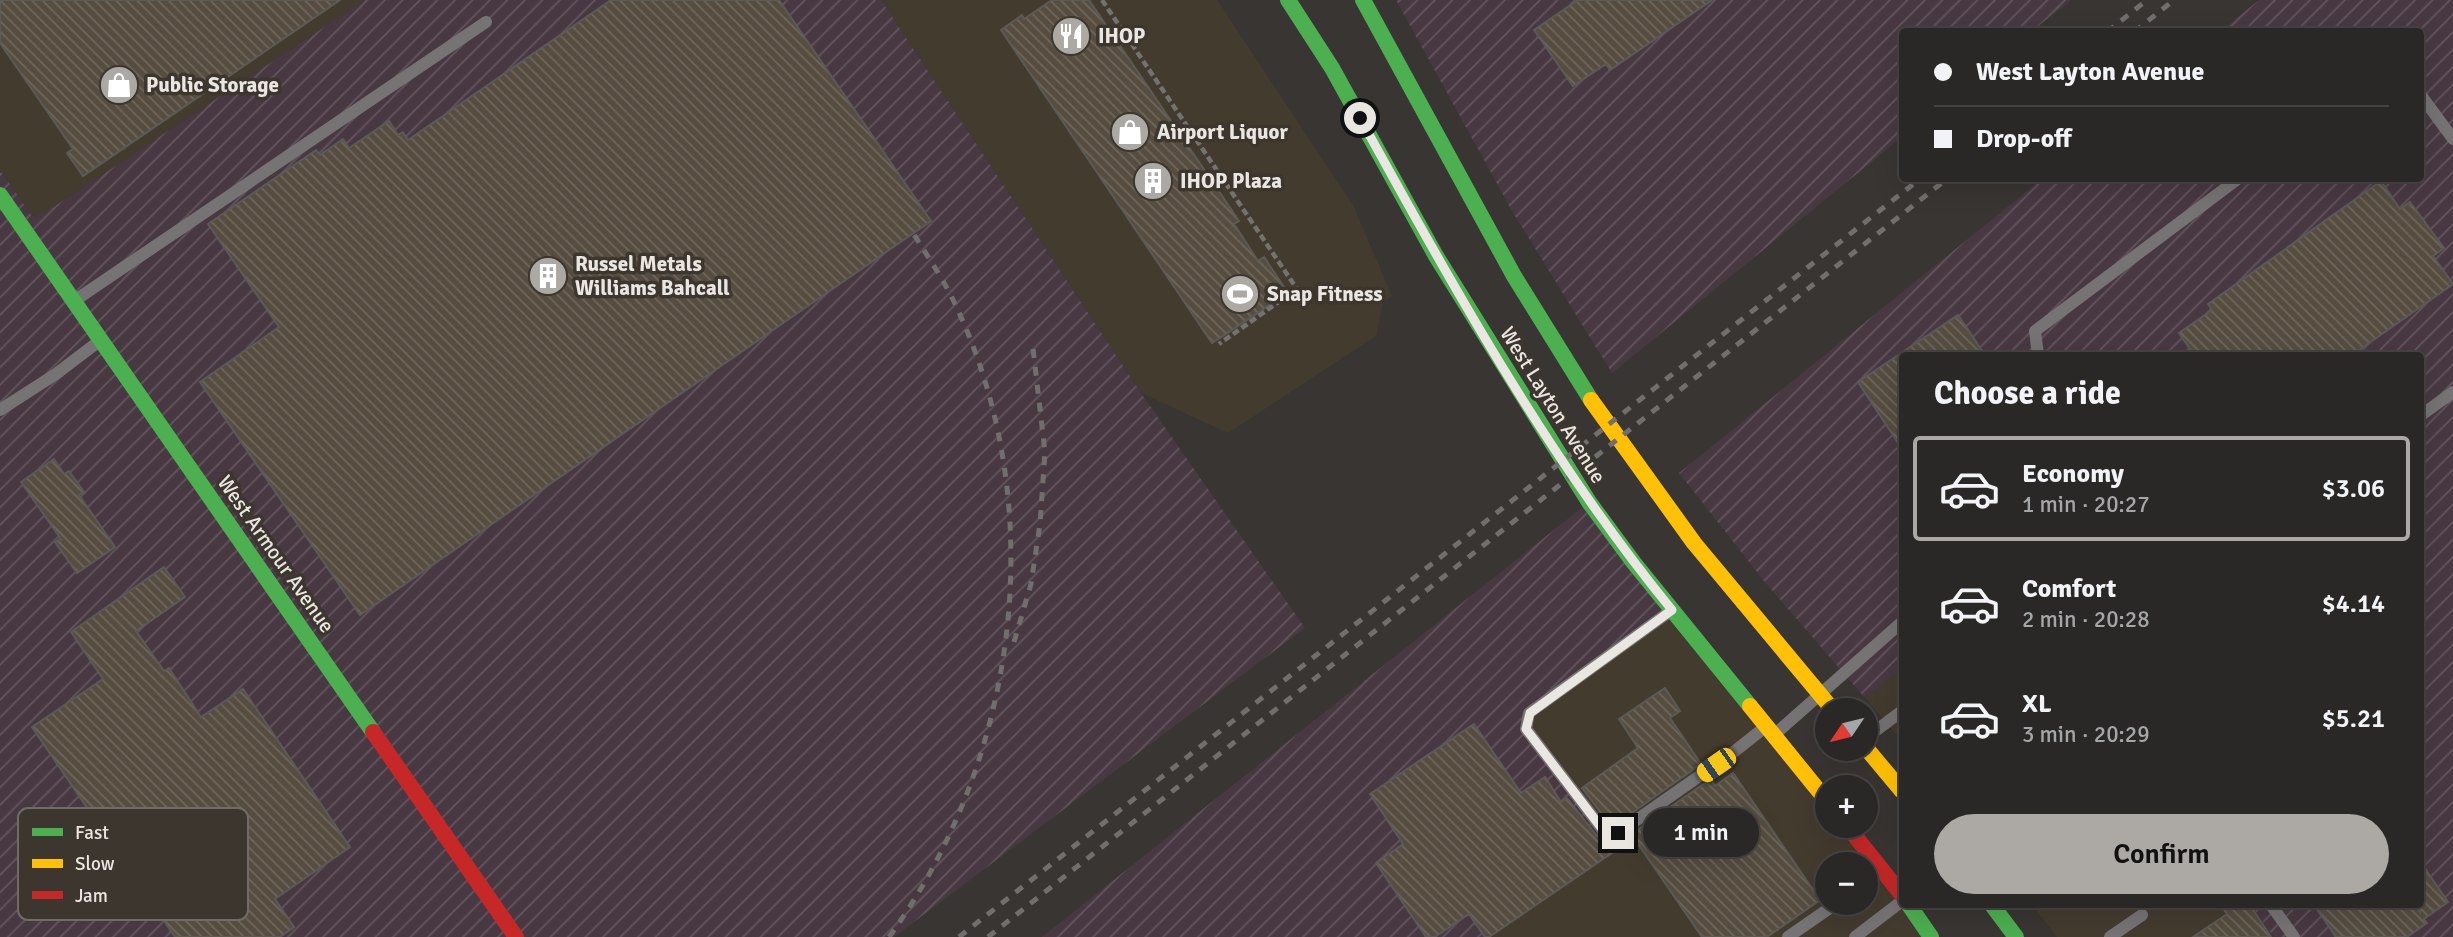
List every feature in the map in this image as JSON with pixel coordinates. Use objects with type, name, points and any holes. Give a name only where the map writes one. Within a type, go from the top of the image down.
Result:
[{"type":"main road","name":"West Layton Avenue","points":[[1288,0],[1332,68],[1436,256],[1589,502],[1634,563],[1815,786]]},
{"type":"main road","name":"West Layton Avenue","points":[[1363,0],[1489,233],[1568,365],[1678,523],[1756,622],[1823,698]]},
{"type":"main road","name":"West Armour Avenue","points":[[0,195],[516,937]]},
{"type":"main road","points":[[1878,759],[1891,771],[1899,786]]},
{"type":"main road","points":[[1855,838],[1879,874],[1899,892]]},
{"type":"main road","points":[[1911,908],[1931,937]]},
{"type":"main road","points":[[1994,908],[2016,937]]},
{"type":"lane","points":[[74,301],[486,22]]},
{"type":"lane","points":[[2424,99],[2453,139]]},
{"type":"lane","points":[[2038,352],[2035,331],[2234,182]]},
{"type":"lane","points":[[0,410],[56,374],[101,340]]},
{"type":"lane","points":[[2424,413],[2453,392]]},
{"type":"lane","points":[[1672,610],[1530,713],[1526,729],[1603,830],[1618,833],[1735,751],[1770,731],[1820,695],[1899,625]]},
{"type":"lane","points":[[1878,729],[1899,713]]},
{"type":"lane","points":[[1855,937],[1899,903]]},
{"type":"lane","points":[[2273,908],[2294,937]]},
{"type":"lane","points":[[1788,937],[1820,915]]},
{"type":"lane","points":[[2110,937],[2142,915]]},
{"type":"path","points":[[1102,0],[1297,289],[1219,344]]},
{"type":"shaded area","name":"Public Storage","points":[[0,0],[365,0],[46,212],[32,216],[0,170]]},
{"type":"shaded area","points":[[365,0],[881,0],[1141,393],[1305,628],[894,937],[0,937],[0,170],[32,216],[46,212]]},
{"type":"shaded area","points":[[881,0],[1217,0],[1353,205],[1392,296],[1383,303],[1376,336],[1228,433],[1141,393]]},
{"type":"shaded area","points":[[1396,0],[2071,0],[2036,28],[1899,28],[1899,139],[1612,373],[1512,211]]},
{"type":"shaded area","points":[[2259,0],[2453,0],[2453,937],[2274,937],[2253,908],[2424,908],[2424,352],[1899,352],[1899,671],[1864,697],[1764,581],[1679,473],[2038,182],[2424,182],[2424,28],[2225,28]]},
{"type":"shaded area","points":[[1589,502],[1675,614],[1519,726],[1613,849],[1490,935],[1492,937],[1042,937]]},
{"type":"shaded area","points":[[1675,614],[1815,786],[1815,838],[1856,838],[1867,852],[1815,852],[1815,915],[1878,915],[1878,867],[1899,895],[1899,908],[1909,908],[1931,937],[1492,937],[1490,935],[1613,849],[1519,727]]},
{"type":"shaded area","points":[[1899,671],[1899,738],[1878,713],[1878,698],[1865,698]]},
{"type":"shaded area","points":[[2034,908],[2253,908],[2274,937],[2057,937]]},
{"type":"building","name":"Public Storage","points":[[0,0],[340,0],[83,176],[67,153],[73,149],[0,43]]},
{"type":"building","name":"Russel Metals Williams Bahcall","points":[[611,0],[779,0],[931,221],[360,615],[200,382],[279,327],[208,224],[316,150],[320,155],[343,139],[349,148],[389,121],[398,135],[403,132],[408,140]]},
{"type":"building","name":"IHOP Plaza","points":[[1052,0],[1089,0],[1239,221],[1234,224],[1258,261],[1264,257],[1288,293],[1212,343],[1001,30],[1022,15],[1024,19]]},
{"type":"building","points":[[1578,0],[1712,0],[1610,70],[1606,64],[1573,86],[1534,30]]},
{"type":"building","points":[[2380,182],[2400,209],[2410,202],[2444,248],[2433,256],[2453,284],[2356,352],[2192,352],[2179,333],[2212,310],[2208,304]]},
{"type":"building","points":[[1958,315],[1983,352],[1903,352]]},
{"type":"building","points":[[1899,355],[1899,444],[1858,382]]},
{"type":"building","points":[[54,459],[64,474],[69,471],[84,492],[79,495],[115,547],[77,573],[55,542],[61,539],[21,482]]},
{"type":"building","points":[[164,567],[185,597],[136,631],[164,671],[169,668],[201,717],[243,689],[350,847],[275,899],[294,927],[280,937],[175,937],[163,920],[248,920],[248,808],[87,808],[32,727],[103,679],[71,632]]},
{"type":"building","points":[[1665,688],[1680,711],[1670,718],[1701,764],[1616,824],[1608,822],[1582,788],[1638,748],[1619,719]]},
{"type":"building","points":[[1474,724],[1521,793],[1545,777],[1561,802],[1567,798],[1597,836],[1616,842],[1623,840],[1711,779],[1715,786],[1733,773],[1815,893],[1815,903],[1767,937],[1702,937],[1634,838],[1489,937],[1485,937],[1469,914],[1435,937],[1426,937],[1376,863],[1403,844],[1370,794]]},
{"type":"building","points":[[2424,867],[2448,902],[2424,919],[2427,923],[2407,937],[2336,937],[2316,908],[2418,908],[2420,912],[2420,908],[2424,908]]},
{"type":"building","points":[[2223,908],[2252,908],[2271,937],[2193,937],[2227,914]]},
{"type":"railway","points":[[2112,28],[2147,0]]},
{"type":"railway","points":[[2139,28],[2174,0]]},
{"type":"railway","points":[[959,937],[1916,182]]},
{"type":"railway","points":[[988,937],[1943,182]]},
{"type":"railway","points":[[889,937],[933,867],[968,792],[992,712],[1007,630],[1011,547],[1004,464],[986,384],[956,306],[913,233]]},
{"type":"railway","points":[[1014,642],[1031,584],[1040,524],[1045,452],[1032,340]]},
{"type":"traffic: fast","points":[[1288,0],[1332,68],[1436,256],[1589,502],[1634,563],[1750,706]]},
{"type":"traffic: fast","points":[[1363,0],[1514,276],[1591,400]]},
{"type":"traffic: fast","points":[[0,195],[373,732]]},
{"type":"traffic: fast","points":[[1911,908],[1931,937]]},
{"type":"traffic: fast","points":[[1994,908],[2016,937]]},
{"type":"traffic: slow","points":[[1591,400],[1694,543],[1823,698]]},
{"type":"traffic: slow","points":[[1750,706],[1815,786]]},
{"type":"traffic: slow","points":[[1877,761],[1899,787]]},
{"type":"traffic: jam","points":[[373,732],[516,937]]},
{"type":"traffic: jam","points":[[1857,838],[1899,891]]},
{"type":"place","name":"IHOP","points":[[1071,36]]},
{"type":"place","name":"Public Storage","points":[[119,85]]},
{"type":"place","name":"Airport Liquor","points":[[1130,132]]},
{"type":"place","name":"IHOP Plaza","points":[[1153,181]]},
{"type":"place","name":"Russel Metals Williams Bahcall","points":[[548,276]]},
{"type":"place","name":"Snap Fitness","points":[[1240,294]]},
{"type":"route","points":[[1360,118],[1436,256],[1553,446],[1589,502],[1672,610],[1530,713],[1526,729],[1603,830],[1618,833]]}]
